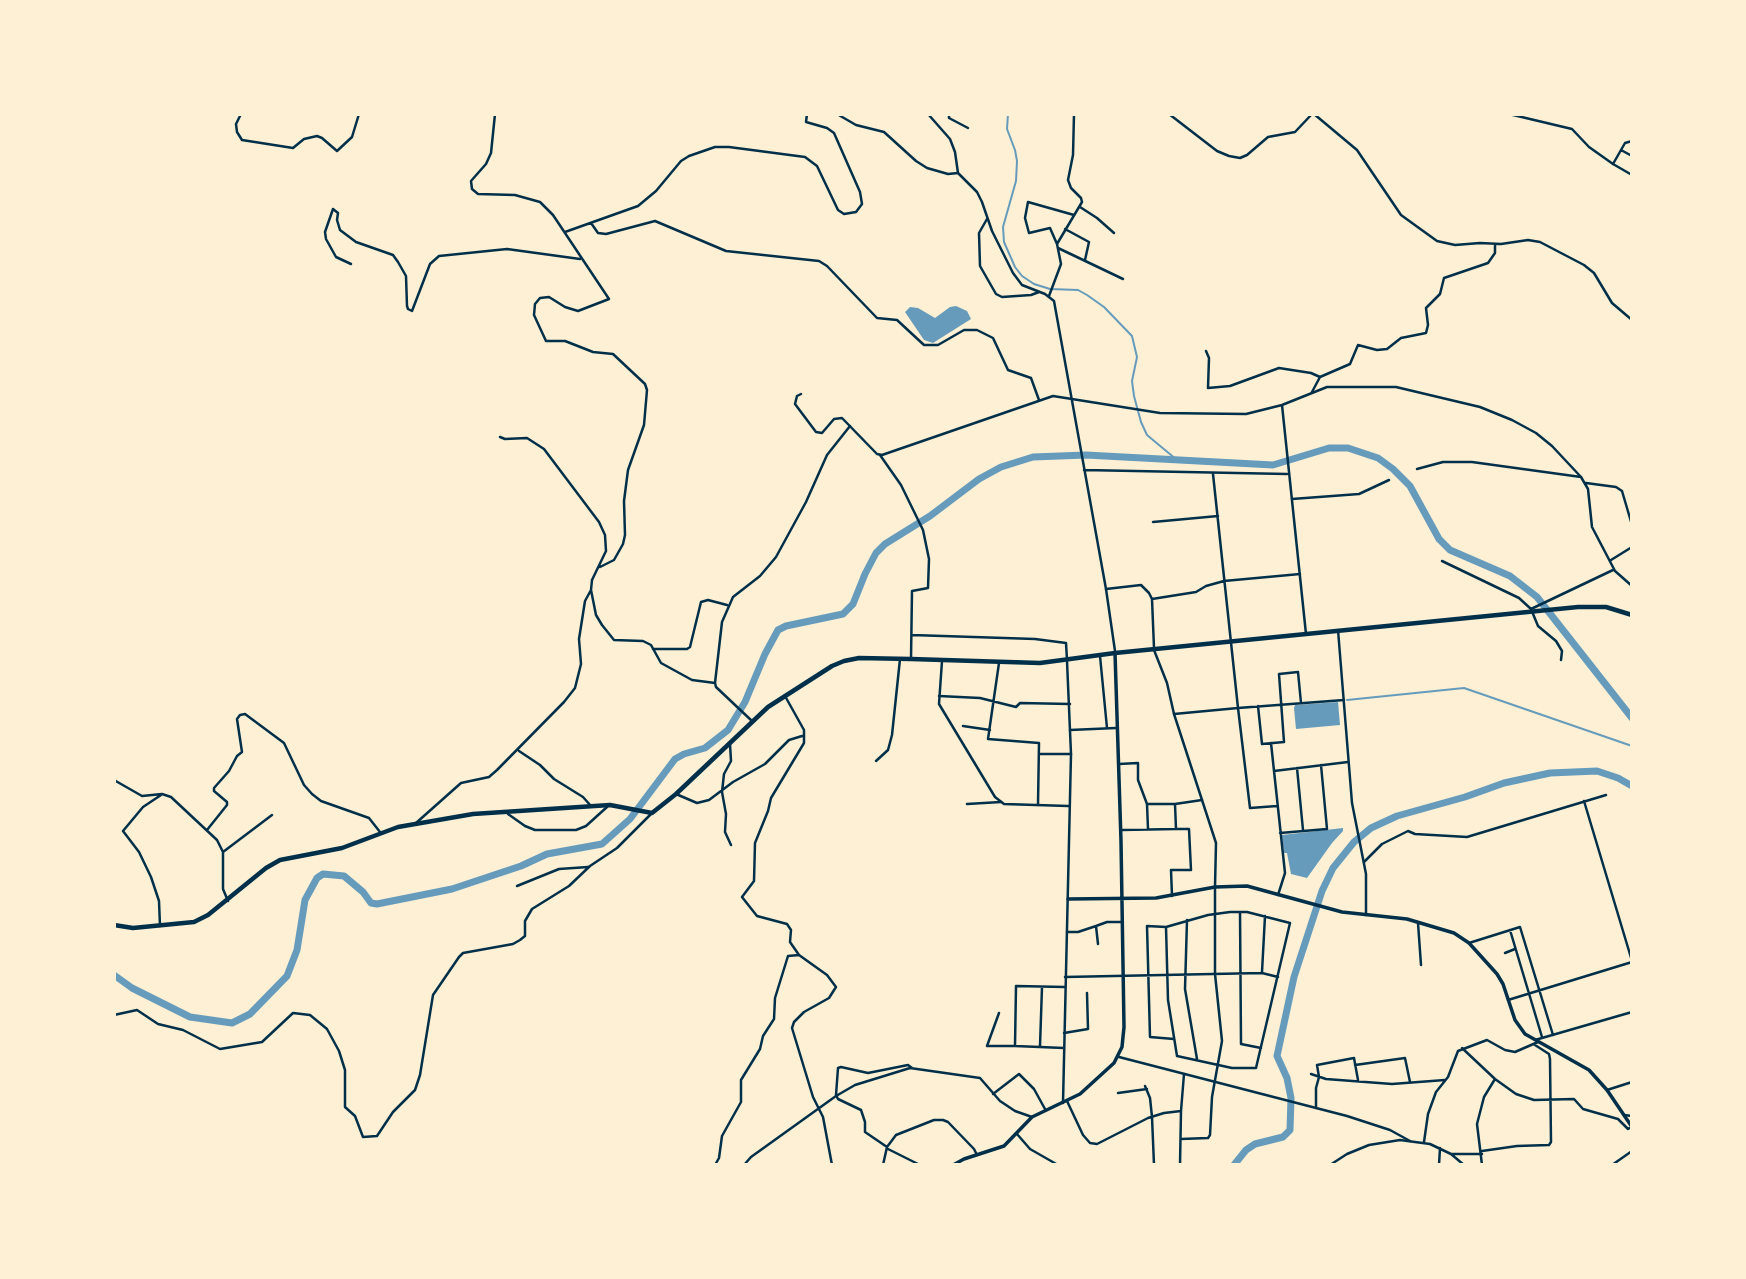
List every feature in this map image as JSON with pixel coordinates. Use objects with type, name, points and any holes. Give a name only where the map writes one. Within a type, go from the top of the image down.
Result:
[{"type":"highway","points":[[114,925],[133,928],[194,922],[228,901],[266,868],[280,860],[328,852],[380,833],[414,825],[473,814],[610,805],[649,813],[676,794],[752,721],[785,696],[844,660],[1040,663],[1533,610],[1606,607],[1632,615]]},
{"type":"main road","points":[[953,1165],[1004,1146],[1032,1117],[1080,1094],[1119,1057],[1123,1039],[1122,899],[1115,653]]},
{"type":"main road","points":[[1068,899],[1172,896],[1215,887],[1247,886],[1331,909],[1418,922],[1454,933],[1469,943],[1497,974],[1515,1020],[1525,1034],[1581,1065],[1607,1090],[1632,1127]]},
{"type":"street","points":[[241,114],[236,124],[242,140],[293,148],[304,139],[317,136],[337,151],[352,137],[359,114]]},
{"type":"street","points":[[495,114],[491,153],[486,164],[471,181],[472,189],[478,194],[504,194],[534,199],[553,215],[609,299],[578,311],[549,297],[540,298],[535,304],[534,315],[541,332],[546,341],[565,341],[593,352],[613,355],[645,384],[647,390],[644,425],[628,470],[623,544],[614,560],[600,567]]},
{"type":"street","points":[[565,232],[638,206],[656,191],[681,161],[715,147],[805,157],[817,166],[838,210],[845,214],[856,212],[862,204],[860,192],[834,133],[806,122],[807,114]]},
{"type":"street","points":[[837,114],[856,125],[884,132],[927,168],[948,174],[958,173]]},
{"type":"street","points":[[928,114],[950,139],[956,152],[958,173],[977,192],[992,231],[1013,273],[1022,285],[1049,295],[1054,301],[1115,653]]},
{"type":"street","points":[[949,114],[949,118],[968,128]]},
{"type":"street","points":[[1058,246],[1065,229],[1080,207],[1082,198],[1071,188],[1068,180],[1073,155],[1074,114]]},
{"type":"street","points":[[1169,114],[1217,151],[1240,158],[1268,137],[1295,132],[1313,114],[1357,150],[1405,219],[1437,241],[1446,244],[1495,244],[1534,240],[1584,265],[1598,277],[1612,303],[1632,320]]},
{"type":"street","points":[[1509,114],[1572,129],[1589,147],[1632,175]]},
{"type":"street","points":[[1613,164],[1627,141],[1632,141]]},
{"type":"street","points":[[1621,150],[1632,156]]},
{"type":"street","points":[[1049,295],[1060,264],[1058,246],[1050,228],[1029,233],[1025,218],[1028,202],[1075,215]]},
{"type":"street","points":[[1080,207],[1114,233]]},
{"type":"street","points":[[351,264],[336,257],[326,239],[325,232],[333,209],[338,213],[340,230],[356,242],[393,255],[406,276],[407,306],[412,311],[430,264],[439,256],[507,249],[581,259]]},
{"type":"street","points":[[988,217],[979,233],[980,266],[996,294],[1002,298],[1039,292]]},
{"type":"street","points":[[591,223],[598,233],[607,234],[655,221],[726,251],[819,261],[877,318],[897,320],[925,345],[938,345],[964,330],[977,330],[993,338],[1009,370],[1031,378],[1039,400]]},
{"type":"street","points":[[1065,229],[1089,242],[1084,261]]},
{"type":"street","points":[[1312,392],[1320,377],[1348,366],[1359,345],[1377,350],[1387,349],[1401,338],[1426,332],[1426,309],[1440,294],[1444,278],[1488,262],[1495,253],[1495,244]]},
{"type":"street","points":[[1058,246],[1123,279]]},
{"type":"street","points":[[1206,351],[1209,359],[1208,388],[1230,386],[1279,369],[1311,373],[1320,377]]},
{"type":"street","points":[[880,455],[1053,396],[1178,414],[1246,414],[1282,405],[1312,392],[1340,386],[1396,387],[1480,407],[1536,433],[1552,446],[1586,483],[1592,527],[1614,569],[1632,586]]},
{"type":"street","points":[[801,394],[797,396],[795,404],[816,432],[825,432],[837,418],[842,418],[880,455],[901,485],[923,530],[929,559],[928,588],[912,591],[911,659]]},
{"type":"street","points":[[1282,405],[1306,634]]},
{"type":"street","points":[[715,683],[722,622],[733,597],[760,576],[776,557],[806,502],[827,455],[850,426]]},
{"type":"street","points":[[500,437],[527,438],[544,449],[578,492],[605,535],[606,551],[592,580],[591,590],[596,615],[614,640],[643,640],[653,649],[661,663],[692,680],[715,683],[752,721]]},
{"type":"street","points":[[1417,469],[1443,462],[1472,462],[1581,477]]},
{"type":"street","points":[[1084,470],[1213,474],[1289,472]]},
{"type":"street","points":[[1213,474],[1250,808],[1277,806]]},
{"type":"street","points":[[1292,499],[1359,494],[1389,480]]},
{"type":"street","points":[[1586,483],[1616,487],[1622,491],[1632,525]]},
{"type":"street","points":[[1153,522],[1219,516]]},
{"type":"street","points":[[1610,561],[1632,547]]},
{"type":"street","points":[[1442,561],[1507,591],[1533,610],[1538,625],[1556,641],[1562,651],[1561,660]]},
{"type":"street","points":[[1533,610],[1614,569]]},
{"type":"street","points":[[1152,599],[1196,592],[1224,581],[1300,573]]},
{"type":"street","points":[[1106,589],[1141,585],[1152,599],[1154,650],[1167,683],[1174,714],[1216,843],[1215,974],[1222,1041],[1208,1138],[1181,1139]]},
{"type":"street","points":[[414,825],[461,783],[489,777],[519,750],[575,688],[580,664],[579,639],[585,601],[591,590]]},
{"type":"street","points":[[653,649],[682,650],[690,647],[701,602],[704,600],[729,606]]},
{"type":"street","points":[[1338,630],[1348,762],[1367,885],[1366,915]]},
{"type":"street","points":[[912,635],[1035,639],[1066,643],[1071,754],[1064,1033],[1065,1102],[1083,1136],[1090,1143],[1097,1144],[1152,1117],[1181,1111]]},
{"type":"street","points":[[1100,656],[1107,728]]},
{"type":"street","points":[[876,761],[888,750],[892,735],[900,659]]},
{"type":"street","points":[[942,660],[939,696],[943,713],[995,797],[1001,802]]},
{"type":"street","points":[[999,663],[988,739],[1039,743],[1038,805]]},
{"type":"street","points":[[1258,706],[1262,744],[1284,741],[1279,674],[1298,672],[1301,703]]},
{"type":"street","points":[[785,696],[803,726],[804,743],[771,798],[755,843],[754,881],[742,897],[757,916],[787,924],[791,930],[790,942],[799,955],[827,975],[836,987],[829,998],[804,1012],[792,1028],[807,1080],[823,1117],[832,1165]]},
{"type":"street","points":[[939,696],[995,701],[1016,707],[1020,703],[1070,704]]},
{"type":"street","points":[[1174,714],[1344,700]]},
{"type":"street","points":[[207,830],[227,805],[214,788],[229,771],[237,755],[242,752],[237,719],[245,714],[285,743],[304,785],[321,802],[369,818],[380,833]]},
{"type":"street","points":[[963,726],[990,730]]},
{"type":"street","points":[[1070,730],[1119,728]]},
{"type":"street","points":[[676,794],[697,803],[722,792],[733,782],[765,764],[789,740],[804,735]]},
{"type":"street","points":[[730,743],[732,761],[724,774],[722,792],[726,814],[725,832],[731,845]]},
{"type":"street","points":[[1270,743],[1285,873],[1278,895]]},
{"type":"street","points":[[519,750],[554,779],[583,797],[591,806]]},
{"type":"street","points":[[1039,754],[1071,754]]},
{"type":"street","points":[[1273,771],[1348,762]]},
{"type":"street","points":[[1119,764],[1138,763],[1138,780],[1147,804],[1148,829]]},
{"type":"street","points":[[1280,833],[1327,829],[1321,765]]},
{"type":"street","points":[[1297,768],[1303,831]]},
{"type":"street","points":[[114,780],[142,796],[162,794],[171,797],[217,840],[223,852],[223,890],[228,901]]},
{"type":"street","points":[[160,926],[159,901],[151,877],[123,831],[143,807],[162,794]]},
{"type":"street","points":[[1363,861],[1382,844],[1408,831],[1415,834],[1467,836],[1605,795]]},
{"type":"street","points":[[1147,804],[1202,800]]},
{"type":"street","points":[[1508,1000],[1632,962],[1584,801]]},
{"type":"street","points":[[967,804],[1001,802],[1069,806]]},
{"type":"street","points":[[1175,804],[1176,829]]},
{"type":"street","points":[[507,812],[534,830],[567,831],[581,829],[610,805]]},
{"type":"street","points":[[114,1015],[137,1010],[158,1024],[195,1035],[220,1049],[266,1040],[293,1013],[310,1015],[327,1029],[340,1051],[345,1070],[345,1107],[355,1116],[363,1137],[377,1136],[393,1112],[415,1090],[420,1075],[430,1005],[442,979],[454,963],[463,953],[513,944],[520,940],[525,936],[525,921],[532,909],[569,886],[590,866],[617,848],[649,813]]},
{"type":"street","points":[[223,852],[272,814]]},
{"type":"street","points":[[1121,830],[1189,829],[1191,870],[1171,870],[1172,896]]},
{"type":"street","points":[[517,886],[559,869],[590,866]]},
{"type":"street","points":[[1240,912],[1241,1044],[1261,1048]]},
{"type":"street","points":[[1166,927],[1168,1000],[1177,1056],[1218,1066],[1256,1068],[1290,923],[1240,912],[1214,914],[1166,927],[1147,926],[1150,1037],[1174,1039]]},
{"type":"street","points":[[1262,973],[1265,916]]},
{"type":"street","points":[[1186,920],[1185,989],[1197,1061]]},
{"type":"street","points":[[1067,932],[1107,922],[1122,922]]},
{"type":"street","points":[[1418,922],[1421,965]]},
{"type":"street","points":[[1096,926],[1098,944]]},
{"type":"street","points":[[1469,943],[1520,927],[1553,1035]]},
{"type":"street","points":[[1510,930],[1542,1038]]},
{"type":"street","points":[[1505,953],[1516,949]]},
{"type":"street","points":[[715,1165],[719,1158],[722,1136],[741,1102],[741,1080],[774,1019],[775,998],[788,956],[799,955]]},
{"type":"street","points":[[1065,977],[1241,973],[1262,973],[1278,977]]},
{"type":"street","points":[[1015,1046],[1016,986],[1065,987]]},
{"type":"street","points":[[1040,1047],[1042,987]]},
{"type":"street","points":[[1064,1033],[1088,1029],[1087,993]]},
{"type":"street","points":[[1424,1142],[1428,1114],[1436,1092],[1462,1048],[1487,1040],[1515,1052],[1542,1038],[1632,1012]]},
{"type":"street","points":[[999,1013],[986,1046],[1064,1048]]},
{"type":"street","points":[[1451,1154],[1549,1145],[1550,1059],[1549,1054],[1536,1042]]},
{"type":"street","points":[[1462,1048],[1494,1079],[1524,1098],[1574,1099],[1583,1109],[1622,1120],[1628,1129],[1632,1127]]},
{"type":"street","points":[[1119,1057],[1316,1108],[1390,1130],[1410,1141]]},
{"type":"street","points":[[1316,1108],[1319,1077],[1317,1065],[1354,1058],[1357,1080]]},
{"type":"street","points":[[1355,1065],[1405,1058],[1410,1082]]},
{"type":"street","points":[[914,1069],[908,1065],[867,1073],[841,1066],[838,1068],[836,1096],[841,1102],[861,1110],[865,1133],[918,1164]]},
{"type":"street","points":[[744,1165],[818,1108],[855,1085],[914,1069],[980,1078],[1008,1107],[1032,1117]]},
{"type":"street","points":[[993,1094],[1019,1074],[1034,1088],[1045,1110]]},
{"type":"street","points":[[1180,1165],[1184,1074]]},
{"type":"street","points":[[1311,1074],[1392,1084],[1445,1080]]},
{"type":"street","points":[[1482,1165],[1477,1124],[1484,1097],[1494,1079]]},
{"type":"street","points":[[1607,1090],[1632,1082]]},
{"type":"street","points":[[1118,1093],[1146,1087],[1152,1117],[1154,1165]]},
{"type":"street","points":[[1624,1115],[1632,1116]]},
{"type":"street","points":[[883,1165],[888,1148],[896,1135],[943,1120],[978,1155]]},
{"type":"street","points":[[1017,1134],[1030,1149],[1058,1165]]},
{"type":"street","points":[[1330,1165],[1369,1145],[1391,1140],[1424,1142],[1451,1154],[1464,1165]]},
{"type":"street","points":[[1439,1165],[1440,1148]]},
{"type":"street","points":[[1612,1165],[1632,1151]]},
{"type":"water","points":[[956,306],[967,311],[971,319],[933,343],[924,340],[905,312],[910,307],[918,308],[935,318],[950,307]]},
{"type":"water","points":[[1338,702],[1340,725],[1296,729],[1295,705]]},
{"type":"water","points":[[1343,828],[1307,878],[1291,874],[1282,835]]},
{"type":"waterway","points":[[1008,114],[1007,129],[1017,161],[1016,181],[1003,227],[1004,242],[1015,267],[1034,284],[1050,289],[1078,290],[1087,295],[1104,307],[1132,336],[1137,357],[1132,381],[1141,422],[1147,435],[1177,460]]},
{"type":"waterway","points":[[114,975],[132,988],[190,1017],[232,1023],[250,1014],[287,976],[297,950],[305,900],[317,878],[323,874],[344,876],[363,892],[371,903],[377,904],[452,889],[521,866],[547,854],[602,844],[630,819],[675,759],[705,748],[728,730],[745,702],[778,630],[843,614],[853,604],[876,553],[885,544],[930,516],[979,479],[1001,467],[1033,457],[1086,455],[1273,465],[1329,448],[1348,448],[1378,458],[1410,486],[1439,539],[1450,550],[1510,576],[1537,597],[1632,718]]},
{"type":"waterway","points":[[1347,700],[1464,688],[1632,746]]},
{"type":"waterway","points":[[1234,1165],[1246,1150],[1255,1144],[1283,1137],[1290,1130],[1291,1098],[1287,1078],[1277,1056],[1294,977],[1322,891],[1333,868],[1354,842],[1371,828],[1397,816],[1504,783],[1550,773],[1597,771],[1632,786]]}]
